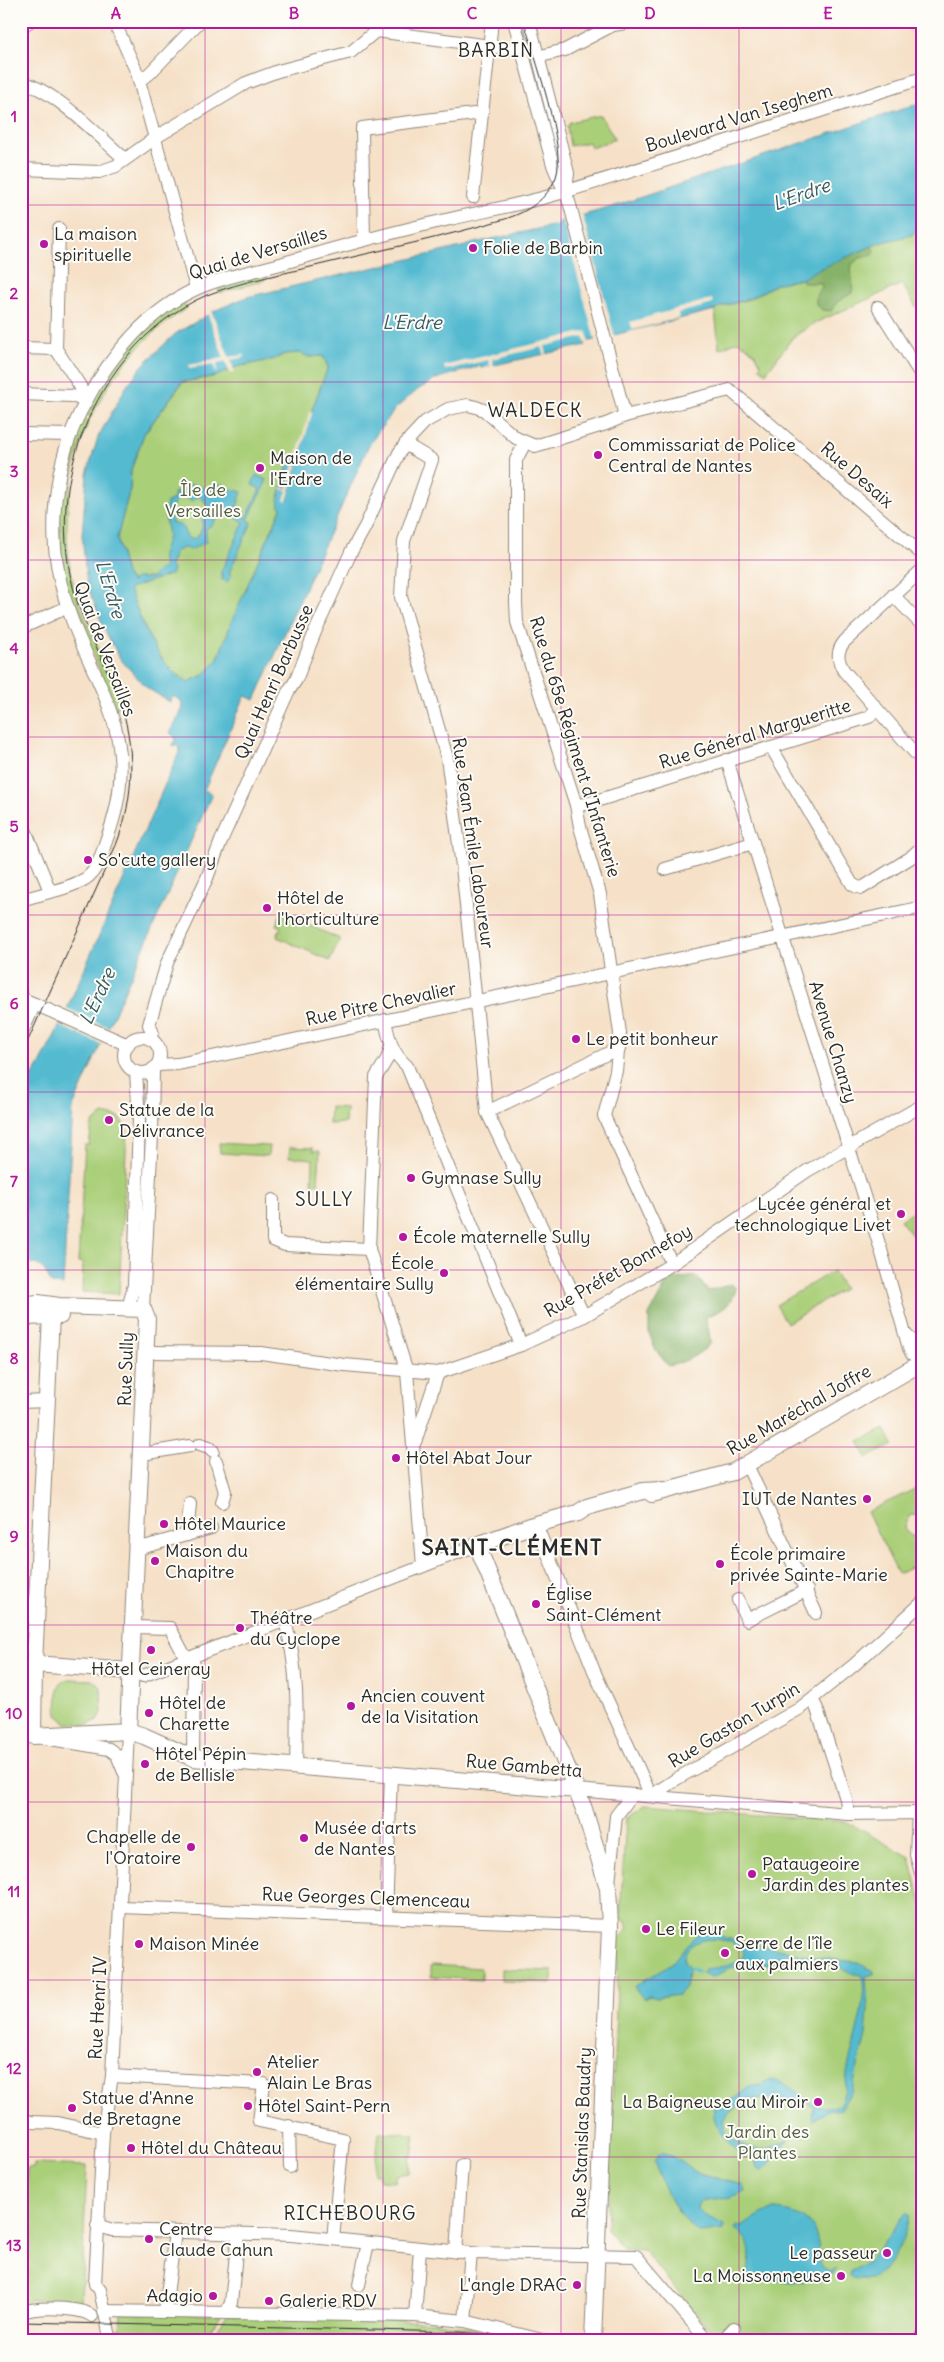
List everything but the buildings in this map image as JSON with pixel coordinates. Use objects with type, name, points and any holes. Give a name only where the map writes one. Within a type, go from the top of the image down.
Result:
[{"type":"main road","points":[[21,1305],[38,1304],[55,1311]]},
{"type":"main road","points":[[55,1311],[28,1663],[33,1714],[25,1733],[128,1731]]},
{"type":"main road","points":[[21,1317],[55,1311],[139,1312]]},
{"type":"main road","name":"Rue Sully","points":[[128,1731],[147,1352],[139,1312]]},
{"type":"main road","name":"Rue Maréchal Joffre","points":[[477,1545],[536,1524],[578,1513],[587,1515],[661,1490],[721,1476],[747,1465],[923,1361]]},
{"type":"main road","name":"Rue Stanislas Baudry","points":[[477,1545],[577,1790],[608,1888],[610,1926],[593,2341]]},
{"type":"main road","points":[[28,1663],[131,1671]]},
{"type":"main road","name":"Rue Gambetta","points":[[128,1731],[194,1758],[577,1790]]},
{"type":"street","points":[[21,27],[30,21]]},
{"type":"street","points":[[114,21],[130,54],[139,80],[153,139],[196,288]]},
{"type":"street","points":[[139,80],[147,76],[200,21]]},
{"type":"street","points":[[473,197],[492,21]]},
{"type":"street","points":[[514,21],[555,171],[566,191],[570,205],[625,416]]},
{"type":"street","points":[[529,21],[568,173],[566,191]]},
{"type":"street","points":[[545,55],[565,50],[613,25],[637,21]]},
{"type":"street","points":[[21,169],[99,172],[111,169],[153,139],[250,81],[278,71],[353,52],[372,27],[512,49]]},
{"type":"street","name":"Boulevard Van Iseghem","points":[[566,191],[923,78]]},
{"type":"street","points":[[21,82],[33,86],[74,114],[125,159]]},
{"type":"street","points":[[364,240],[362,128],[482,114]]},
{"type":"street","points":[[541,197],[550,185],[555,171]]},
{"type":"street","name":"Quai de Versailles","points":[[50,891],[86,879],[92,873],[117,810],[120,791],[120,748],[110,706],[68,608],[58,569],[54,527],[59,478],[71,435],[85,401],[109,363],[126,342],[157,314],[196,288],[225,278],[364,240],[566,191]]},
{"type":"street","points":[[59,229],[56,349],[80,386],[85,401]]},
{"type":"street","points":[[878,306],[923,378]]},
{"type":"street","points":[[21,348],[56,349]]},
{"type":"street","name":"Rue Desaix","points":[[525,443],[535,446],[606,424],[625,416],[644,413],[723,390],[730,390],[923,555]]},
{"type":"street","points":[[21,394],[72,396],[85,401]]},
{"type":"street","name":"Quai Henri Barbusse","points":[[151,1040],[149,1025],[167,963],[174,946],[208,878],[221,841],[288,692],[309,653],[315,632],[351,552],[405,444],[425,422],[441,412],[468,406],[484,410],[525,443]]},
{"type":"street","points":[[21,434],[71,435]]},
{"type":"street","name":"Rue du 65e Régiment d'Infanterie","points":[[525,443],[516,460],[516,593],[518,622],[576,805],[580,827],[600,894],[620,1033],[616,1071],[604,1116],[672,1264]]},
{"type":"street","name":"Rue Jean Émile Laboureur","points":[[405,444],[432,460],[404,541],[401,597],[447,758],[462,866],[486,1112]]},
{"type":"street","name":"Rue Général Margueritte","points":[[576,805],[586,804],[869,717],[876,708],[844,671],[838,658],[838,653],[845,641],[923,569]]},
{"type":"street","points":[[893,595],[923,626]]},
{"type":"street","points":[[21,628],[68,608]]},
{"type":"street","points":[[876,708],[923,762]]},
{"type":"street","points":[[771,747],[852,884],[862,888],[910,858],[923,846]]},
{"type":"street","name":"Avenue Chanzy","points":[[727,760],[912,1354],[923,1361]]},
{"type":"street","points":[[21,820],[50,891],[21,900]]},
{"type":"street","points":[[665,869],[753,843]]},
{"type":"street","name":"Rue Pitre Chevalier","points":[[155,1067],[188,1062],[476,1002],[923,906]]},
{"type":"street","points":[[22,997],[54,1013],[126,1041],[144,1038],[151,1040],[159,1050],[155,1067],[145,1073],[136,1072],[129,1067],[125,1060],[124,1052],[126,1041]]},
{"type":"street","points":[[21,1034],[35,1004]]},
{"type":"street","points":[[385,1020],[391,1047],[398,1059],[407,1066],[521,1345]]},
{"type":"street","name":"Quai Henri Barbusse","points":[[126,1041],[149,1025]]},
{"type":"street","points":[[391,1047],[387,1059],[376,1077],[369,1249],[407,1372],[417,1420]]},
{"type":"street","points":[[584,1316],[486,1112],[619,1048]]},
{"type":"street","name":"Rue Sully","points":[[139,1312],[152,1136],[155,1067]]},
{"type":"street","name":"Rue Sully","points":[[136,1072],[139,1142],[134,1285],[139,1312]]},
{"type":"street","name":"Rue Préfet Bonnefoy","points":[[147,1352],[261,1353],[407,1372],[438,1373],[521,1345],[584,1316],[672,1264],[807,1171],[923,1105]]},
{"type":"street","points":[[273,1200],[273,1240],[285,1245],[369,1249]]},
{"type":"street","points":[[906,1335],[922,1351]]},
{"type":"street","points":[[922,1351],[923,1346]]},
{"type":"street","points":[[424,1566],[414,1447],[417,1420],[438,1373]]},
{"type":"street","points":[[21,1402],[47,1400]]},
{"type":"street","points":[[142,1454],[195,1445],[209,1446],[225,1492],[222,1502]]},
{"type":"street","points":[[747,1465],[808,1590],[816,1613]]},
{"type":"street","points":[[187,1535],[190,1504]]},
{"type":"street","points":[[536,1524],[594,1671],[651,1796]]},
{"type":"street","points":[[137,1549],[211,1528]]},
{"type":"street","name":"Rue Maréchal Joffre","points":[[131,1671],[143,1676],[477,1545]]},
{"type":"street","points":[[738,1600],[747,1620],[808,1590]]},
{"type":"street","name":"Rue Gaston Turpin","points":[[651,1796],[799,1710],[854,1665],[923,1602]]},
{"type":"street","points":[[285,1620],[290,1636],[297,1692],[296,1767]]},
{"type":"street","points":[[134,1627],[170,1628],[194,1665],[194,1758]]},
{"type":"street","points":[[812,1699],[817,1709],[846,1799],[848,1814]]},
{"type":"street","name":"Rue Henri IV","points":[[104,2310],[100,2290],[95,2284],[97,2225],[103,2133],[112,2076],[127,1787],[128,1731]]},
{"type":"street","points":[[25,1733],[109,1749],[121,1761],[127,1787]]},
{"type":"street","points":[[386,1916],[391,1775]]},
{"type":"street","name":"Rue Gambetta","points":[[577,1790],[848,1814],[920,1813]]},
{"type":"street","points":[[608,1888],[616,1816],[632,1795]]},
{"type":"street","points":[[920,1813],[916,1855],[923,1880]]},
{"type":"street","name":"Rue Georges Clemenceau","points":[[121,1907],[610,1926]]},
{"type":"street","points":[[112,2076],[264,2084],[259,2121],[343,2139],[333,2239]]},
{"type":"street","points":[[21,2119],[31,2122],[58,2123],[103,2133]]},
{"type":"street","points":[[289,2126],[290,2167]]},
{"type":"street","points":[[456,2252],[462,2165]]},
{"type":"street","points":[[97,2225],[112,2230],[333,2239],[471,2253],[636,2256],[708,2341]]},
{"type":"street","points":[[165,2311],[176,2232]]},
{"type":"street","points":[[227,2311],[231,2303],[238,2234]]},
{"type":"street","points":[[359,2286],[368,2243]]},
{"type":"street","points":[[414,2316],[420,2249]]},
{"type":"street","points":[[465,2321],[471,2253]]},
{"type":"street","points":[[21,2313],[35,2309],[84,2310],[92,2316]]},
{"type":"street","points":[[115,2341],[110,2337],[104,2310],[414,2316],[465,2321],[546,2341]]},
{"type":"street","points":[[722,2341],[734,2328]]},
{"type":"street","points":[[921,2341],[923,2335]]},
{"type":"green space","points":[[601,115],[615,139],[591,148],[589,142],[570,146],[567,127],[570,122]]},
{"type":"green space","points":[[923,226],[923,298],[916,307],[902,284],[815,323],[793,337],[766,373],[759,367],[761,364],[755,353],[738,341],[719,349],[715,310],[750,299],[778,283],[802,279],[813,272],[879,243],[911,235]]},
{"type":"green space","points":[[868,244],[875,250],[873,255],[860,258],[852,264],[852,293],[837,302],[831,311],[822,310],[816,304],[817,295],[822,288],[821,283],[804,283],[801,276]]},
{"type":"green space","points":[[263,271],[265,280],[220,293],[216,284]]},
{"type":"green space","points":[[182,300],[187,308],[157,330],[132,355],[110,384],[91,417],[83,413],[124,347]]},
{"type":"green space","name":"Île de Versailles","points":[[300,353],[309,357],[323,356],[328,367],[313,407],[287,501],[281,508],[217,660],[205,674],[188,682],[167,665],[151,641],[129,589],[132,582],[126,574],[117,538],[130,489],[131,470],[144,434],[183,382],[217,376],[236,367],[275,359],[285,354]]},
{"type":"green space","points":[[80,417],[89,421],[74,466],[70,490],[67,514],[69,561],[81,607],[123,705],[115,708],[63,580],[58,500]]},
{"type":"green space","points":[[281,913],[340,939],[330,961],[277,937],[281,927],[276,925]]},
{"type":"green space","points":[[330,1107],[346,1108],[345,1123],[329,1124]]},
{"type":"green space","points":[[103,1114],[119,1117],[127,1130],[119,1294],[82,1292],[83,1263],[78,1262],[85,1145],[89,1145],[92,1124]]},
{"type":"green space","points":[[219,1143],[269,1146],[268,1156],[220,1153]]},
{"type":"green space","points":[[290,1147],[313,1148],[313,1151],[320,1151],[318,1184],[312,1183],[313,1159],[289,1157]]},
{"type":"green space","points":[[923,1203],[923,1246],[921,1247],[900,1220]]},
{"type":"green space","points":[[833,1271],[844,1289],[787,1323],[776,1305]]},
{"type":"green space","points":[[696,1276],[708,1291],[732,1284],[736,1289],[729,1304],[706,1317],[711,1343],[691,1358],[668,1366],[655,1349],[649,1333],[649,1315],[668,1280]]},
{"type":"green space","points":[[885,1429],[893,1445],[867,1458],[859,1441]]},
{"type":"green space","points":[[923,1485],[923,1516],[911,1515],[905,1526],[906,1531],[911,1536],[923,1536],[923,1562],[898,1574],[867,1512]]},
{"type":"green space","points":[[69,1679],[92,1680],[101,1687],[102,1712],[99,1719],[88,1725],[67,1723],[57,1715],[58,1688],[62,1681]]},
{"type":"green space","name":"Jardin des Plantes","points":[[645,1806],[847,1822],[910,1857],[923,1909],[923,2301],[913,2341],[719,2341],[643,2250],[623,2249],[607,2230],[619,1938],[626,1932],[627,1928],[626,1922],[620,1918],[626,1819]]},
{"type":"green space","points":[[431,1965],[481,1968],[481,1980],[431,1977]]},
{"type":"green space","points":[[502,1969],[552,1971],[552,1983],[502,1981]]},
{"type":"green space","points":[[379,2132],[415,2134],[409,2173],[396,2175],[395,2182],[379,2181],[379,2174],[374,2174]]},
{"type":"green space","points":[[34,2164],[87,2166],[81,2302],[29,2300],[21,2308],[27,2168],[34,2168]]},
{"type":"green space","points":[[121,2313],[221,2315],[202,2341],[159,2341],[136,2333],[120,2333]]},
{"type":"green space","points":[[226,2315],[437,2322],[502,2334],[501,2341],[245,2335],[227,2341],[208,2341]]},
{"type":"water","name":"L'Erdre","points":[[923,102],[923,226],[911,235],[879,243],[813,272],[802,279],[778,283],[750,298],[715,310],[586,342],[586,345],[481,368],[480,366],[436,379],[419,389],[396,408],[378,432],[368,447],[255,700],[245,696],[204,790],[212,794],[73,1107],[63,1285],[51,1284],[47,1274],[37,1265],[27,1264],[21,1266],[21,1093],[39,1066],[59,1027],[180,750],[178,746],[172,745],[176,738],[170,733],[183,708],[181,701],[173,696],[170,702],[147,688],[121,660],[105,631],[87,585],[82,535],[87,474],[98,437],[126,387],[143,365],[175,334],[216,310],[247,297],[556,225],[559,222],[612,207]],"holes":[[[300,353],[309,357],[323,356],[328,367],[313,407],[287,501],[287,491],[282,489],[282,487],[287,489],[296,457],[291,455],[278,500],[281,509],[233,618],[218,659],[205,674],[188,682],[167,665],[158,654],[129,589],[171,575],[173,570],[170,565],[176,551],[184,548],[191,550],[206,542],[206,529],[214,523],[218,514],[231,509],[236,518],[244,522],[220,574],[223,575],[221,579],[227,582],[232,575],[229,573],[252,522],[248,520],[267,480],[256,475],[252,485],[260,489],[246,519],[237,507],[242,492],[227,488],[221,484],[206,491],[203,487],[186,484],[185,490],[174,493],[175,498],[167,502],[165,516],[168,536],[162,555],[164,567],[155,573],[152,578],[136,578],[131,582],[126,574],[117,538],[130,489],[131,470],[144,434],[182,382],[217,376],[236,367],[275,359],[284,354]],[[200,496],[208,506],[202,511],[202,529],[200,533],[195,538],[190,539],[187,537],[182,526],[172,523],[169,511],[179,497],[192,501]]]},
{"type":"water","points":[[707,1926],[726,1938],[821,1958],[856,1962],[874,1971],[874,1974],[866,1976],[868,2010],[866,2035],[852,2090],[841,2109],[828,2111],[813,2119],[814,2106],[799,2100],[749,2099],[727,2114],[723,2121],[725,2132],[738,2143],[749,2148],[765,2149],[787,2140],[772,2161],[762,2170],[757,2168],[755,2158],[748,2157],[740,2152],[726,2139],[716,2122],[714,2107],[722,2108],[749,2087],[762,2085],[772,2080],[790,2087],[812,2103],[820,2106],[839,2105],[844,2091],[861,2013],[864,1980],[862,1975],[854,1974],[834,1965],[786,1962],[728,1968],[717,1976],[710,1977],[702,1972],[704,1969],[734,1963],[742,1957],[744,1952],[730,1942],[710,1939],[691,1945],[686,1952],[684,1962],[689,1968],[685,1987],[678,1995],[657,1998],[649,1996],[644,1999],[634,1987],[672,1963],[688,1943]]},
{"type":"water","points":[[662,2152],[674,2157],[699,2174],[742,2185],[745,2191],[732,2197],[706,2200],[698,2204],[697,2208],[704,2215],[725,2225],[724,2230],[700,2233],[685,2220],[672,2201],[654,2162],[659,2153]]},
{"type":"water","points":[[773,2210],[789,2212],[808,2222],[816,2235],[822,2266],[829,2272],[836,2269],[832,2276],[792,2283],[762,2279],[753,2283],[748,2280],[749,2246],[742,2235],[735,2229],[737,2226],[742,2227],[761,2214]]},
{"type":"water","points":[[906,2213],[909,2215],[907,2226],[898,2250],[891,2261],[873,2277],[862,2279],[850,2277],[851,2271],[875,2253]]},
{"type":"pier","points":[[582,213],[615,338],[596,343],[562,218]]},
{"type":"pier","points":[[712,299],[713,304],[678,313],[679,318],[633,330],[630,322]]},
{"type":"pier","points":[[211,310],[229,357],[244,355],[245,357],[230,360],[235,372],[230,374],[225,361],[217,363],[217,374],[213,364],[189,368],[189,365],[224,358],[207,312]]},
{"type":"pier","points":[[587,331],[589,344],[586,345],[584,337],[545,346],[547,355],[545,356],[542,347],[492,359],[494,368],[491,369],[488,360],[445,370],[444,366]]},
{"type":"pier","points":[[310,411],[312,413],[287,501],[284,500],[287,491],[281,489],[282,487],[287,489],[296,457],[290,455],[291,453],[297,454]]},
{"type":"pier","points":[[64,1007],[110,1028],[103,1045],[56,1024]]},
{"type":"waterway","points":[[689,1968],[698,1971]]},
{"type":"tram line","points":[[21,1056],[116,845],[127,809],[130,790],[130,752],[124,714],[75,594],[70,574],[65,531],[68,488],[72,467],[87,422],[98,399],[111,377],[144,338],[163,321],[207,295],[263,278],[482,226],[521,213],[542,199],[556,177],[558,163],[557,145],[548,100],[524,21]]},
{"type":"tram line","points":[[21,2322],[458,2332],[492,2335],[521,2341]]},
{"type":"place","name":"La maison spirituelle","points":[[44,244]]},
{"type":"place","name":"Folie de Barbin","points":[[473,248]]},
{"type":"place","name":"Commissariat de Police Central de Nantes","points":[[598,455]]},
{"type":"place","name":"Maison de l'Erdre","points":[[260,468]]},
{"type":"place","name":"So'cute gallery","points":[[88,860]]},
{"type":"place","name":"Hôtel de l'horticulture","points":[[267,908]]},
{"type":"place","name":"Le petit bonheur","points":[[576,1039]]},
{"type":"place","name":"Statue de la Délivrance","points":[[109,1120]]},
{"type":"place","name":"Gymnase Sully","points":[[411,1178]]},
{"type":"place","name":"Lycée général et technologique Livet","points":[[901,1214]]},
{"type":"place","name":"École maternelle Sully","points":[[403,1237]]},
{"type":"place","name":"École élémentaire Sully","points":[[444,1273]]},
{"type":"place","name":"Hôtel Abat Jour","points":[[396,1458]]},
{"type":"place","name":"IUT de Nantes","points":[[867,1499]]},
{"type":"place","name":"Hôtel Maurice","points":[[164,1524]]},
{"type":"place","name":"Maison du Chapitre","points":[[155,1561]]},
{"type":"place","name":"École primaire privée Sainte-Marie","points":[[720,1564]]},
{"type":"place","name":"Église Saint-Clément","points":[[536,1604]]},
{"type":"place","name":"Théâtre du Cyclope","points":[[240,1628]]},
{"type":"place","name":"Hôtel Ceineray","points":[[151,1650]]},
{"type":"place","name":"Ancien couvent de la Visitation","points":[[351,1706]]},
{"type":"place","name":"Hôtel de Charette","points":[[149,1713]]},
{"type":"place","name":"Hôtel Pépin de Bellisle","points":[[145,1764]]},
{"type":"place","name":"Musée d'arts de Nantes","points":[[304,1838]]},
{"type":"place","name":"Chapelle de l'Oratoire","points":[[191,1847]]},
{"type":"place","name":"Pataugeoire Jardin des plantes","points":[[752,1874]]},
{"type":"place","name":"Le Fileur","points":[[646,1929]]},
{"type":"place","name":"Maison Minée","points":[[139,1944]]},
{"type":"place","name":"Serre de l'île aux palmiers","points":[[725,1953]]},
{"type":"place","name":"Atelier Alain Le Bras","points":[[257,2072]]},
{"type":"place","name":"La Baigneuse au Miroir","points":[[818,2102]]},
{"type":"place","name":"Hôtel Saint-Pern","points":[[248,2106]]},
{"type":"place","name":"Statue d'Anne de Bretagne","points":[[72,2108]]},
{"type":"place","name":"Hôtel du Château","points":[[131,2148]]},
{"type":"place","name":"Centre Claude Cahun","points":[[149,2239]]},
{"type":"place","name":"Le passeur","points":[[887,2253]]},
{"type":"place","name":"La Moissonneuse","points":[[841,2276]]},
{"type":"place","name":"L'angle DRAC","points":[[577,2285]]},
{"type":"place","name":"Adagio","points":[[213,2296]]},
{"type":"place","name":"Galerie RDV","points":[[269,2301]]},
{"type":"district","name":"BARBIN","points":[[496,50]]},
{"type":"district","name":"WALDECK","points":[[535,410]]},
{"type":"district","name":"SULLY","points":[[324,1199]]},
{"type":"district","name":"SAINT-CLÉMENT","points":[[512,1547]]},
{"type":"district","name":"RICHEBOURG","points":[[350,2213]]}]
